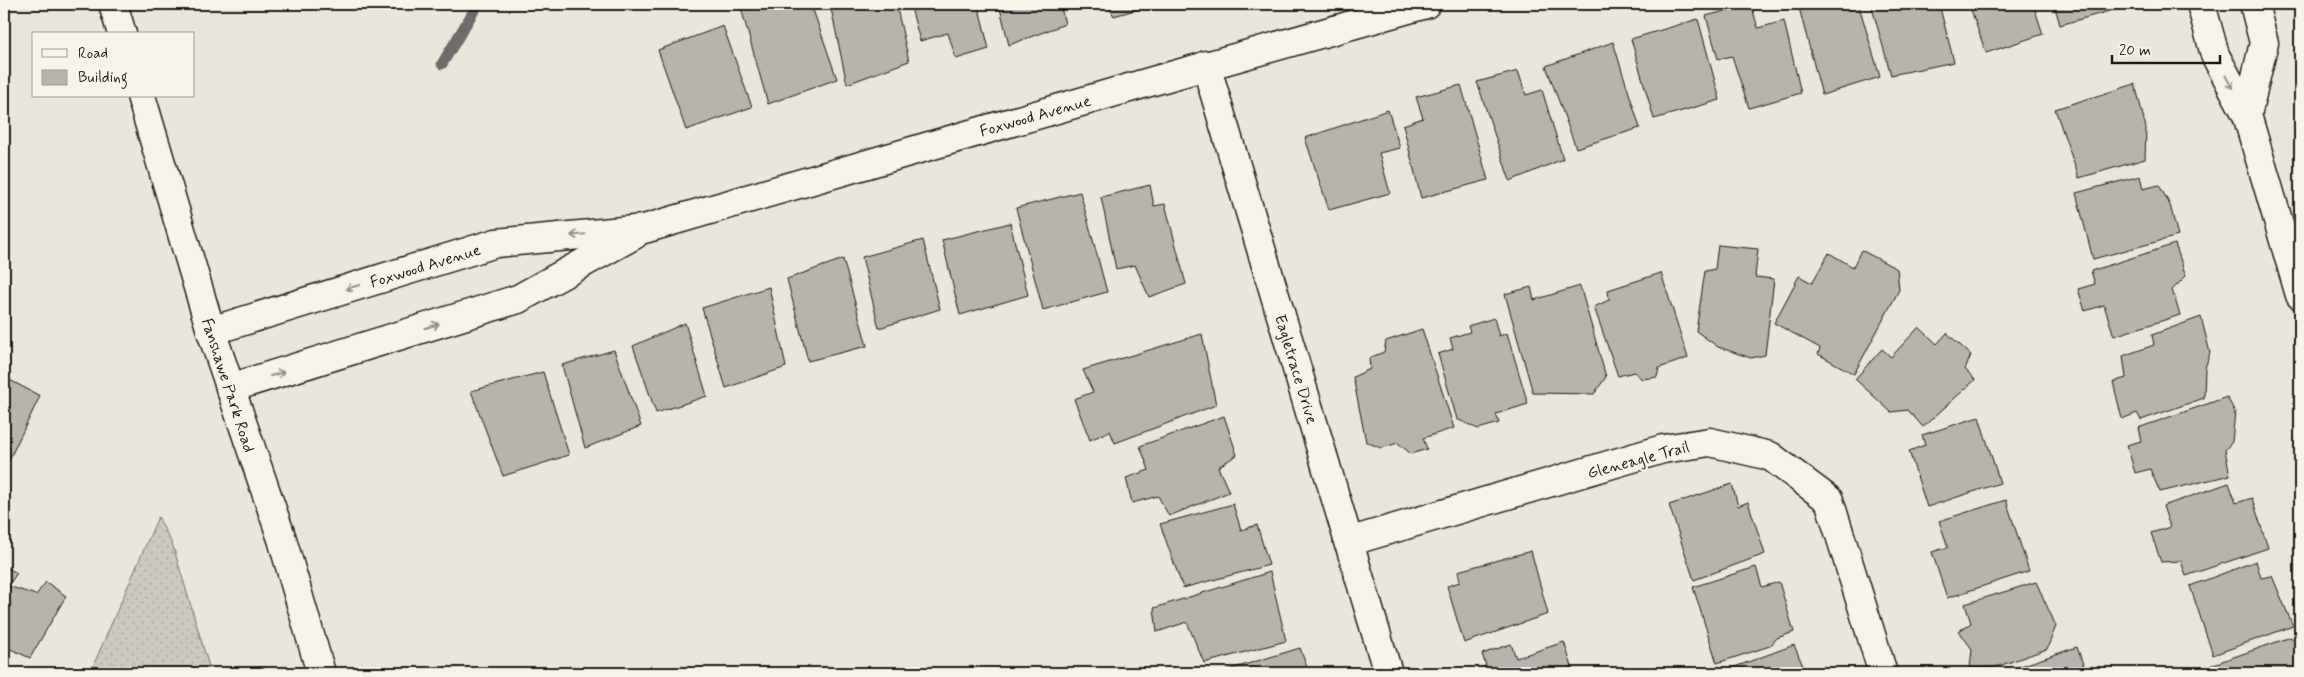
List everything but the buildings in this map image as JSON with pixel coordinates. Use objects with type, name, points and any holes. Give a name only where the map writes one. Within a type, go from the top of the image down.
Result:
[{"type":"street","points":[[113,4],[121,32]]},
{"type":"street","name":"Foxwood Avenue","points":[[212,331],[496,243],[644,229],[1206,65],[1426,4]]},
{"type":"street","points":[[2201,4],[2215,55],[2247,114],[2300,295]]},
{"type":"street","points":[[2247,114],[2264,43],[2254,4]]},
{"type":"street","name":"Eagletrace Drive","points":[[1206,65],[1388,673]]},
{"type":"street","name":"Fanshawe Park Road","points":[[142,98],[230,388],[282,539],[320,673]]},
{"type":"street","name":"Foxwood Avenue","points":[[230,388],[518,299],[644,229]]},
{"type":"street","name":"Gleneagle Trail","points":[[1348,542],[1663,449],[1710,442],[1770,456],[1829,500],[1883,673]]},
{"type":"shaded area","points":[[158,517],[173,546],[211,673],[90,673]]},
{"type":"waterway","points":[[442,64],[478,4]]}]
